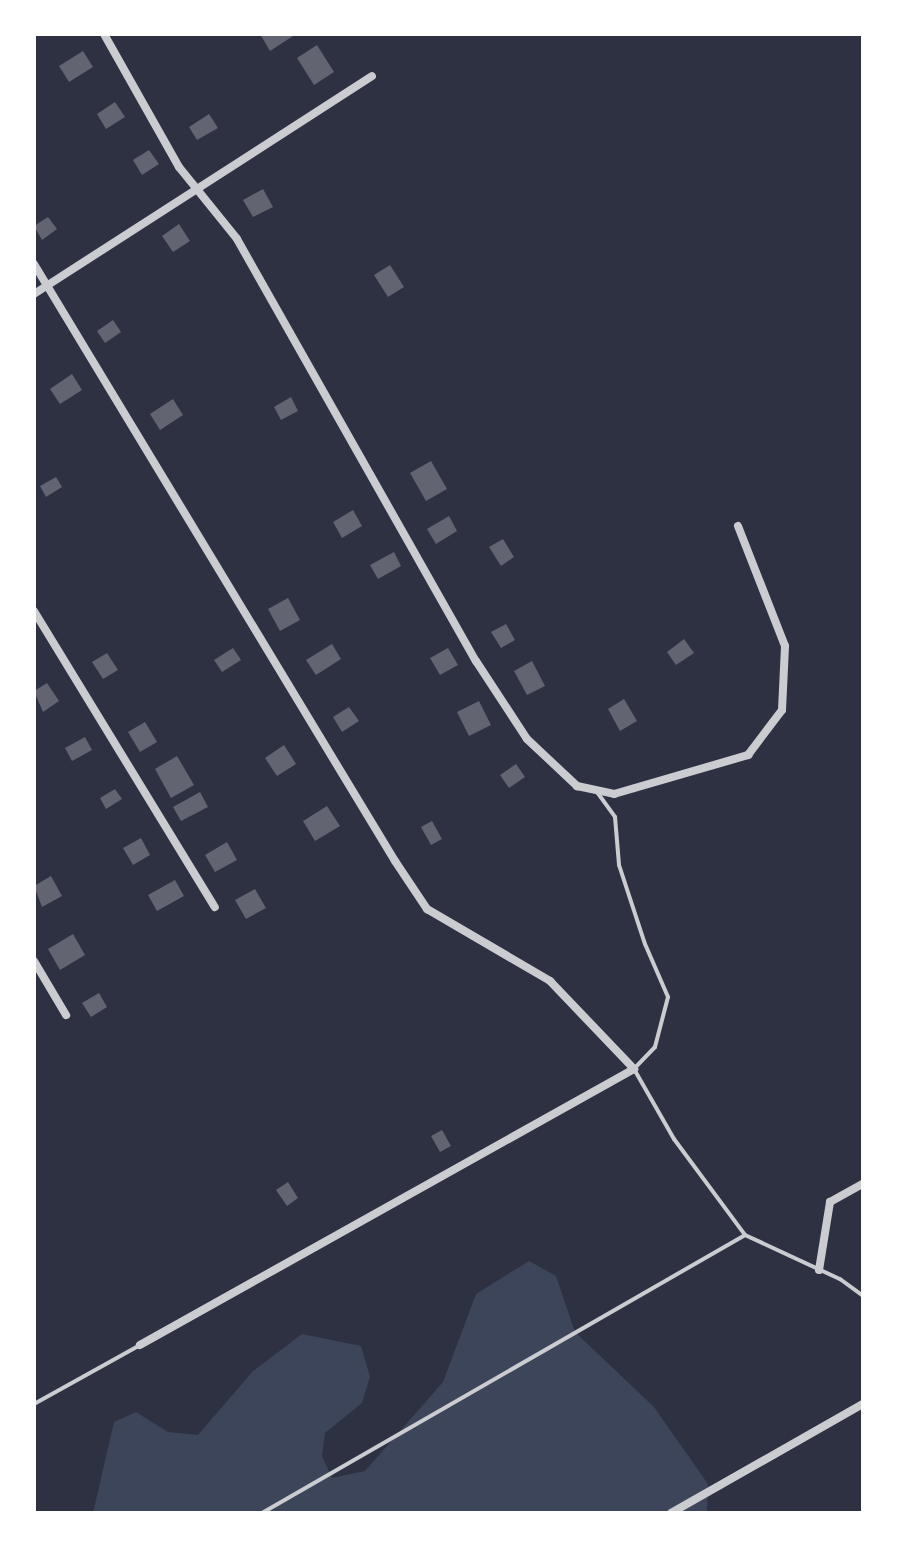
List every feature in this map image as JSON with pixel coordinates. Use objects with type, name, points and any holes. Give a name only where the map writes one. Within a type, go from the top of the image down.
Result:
[{"type":"street","points":[[104,34],[162,140],[194,190],[237,239],[476,661],[527,739],[577,786],[614,794],[748,755],[782,710],[785,646],[738,526]]},
{"type":"street","points":[[34,294],[372,76]]},
{"type":"street","points":[[34,264],[427,909],[550,981],[634,1069],[140,1345]]},
{"type":"street","points":[[34,611],[215,907]]},
{"type":"street","points":[[34,961],[66,1015]]},
{"type":"street","points":[[819,1270],[830,1202],[863,1184]]},
{"type":"street","points":[[671,1513],[863,1404]]},
{"type":"lane","points":[[596,790],[615,817],[619,865],[645,944],[668,997],[655,1047],[634,1069],[674,1139],[745,1235],[819,1270],[863,1296]]},
{"type":"lane","points":[[262,1513],[745,1235]]},
{"type":"lane","points":[[34,1404],[140,1345]]},
{"type":"shaded area","points":[[529,1261],[556,1276],[575,1332],[654,1407],[708,1484],[707,1513],[93,1513],[114,1422],[136,1412],[168,1432],[198,1435],[253,1371],[302,1334],[361,1346],[370,1377],[362,1403],[325,1433],[322,1456],[332,1478],[365,1471],[443,1382],[476,1294]]},
{"type":"building","points":[[260,34],[292,34],[293,36],[270,51]]},
{"type":"building","points":[[317,45],[334,72],[314,85],[297,58]]},
{"type":"building","points":[[83,51],[93,67],[69,82],[59,66]]},
{"type":"building","points":[[115,102],[125,117],[106,129],[97,114]]},
{"type":"building","points":[[209,114],[218,128],[197,140],[189,127]]},
{"type":"building","points":[[149,150],[159,164],[142,175],[133,160]]},
{"type":"building","points":[[263,189],[273,207],[253,217],[243,200]]},
{"type":"building","points":[[48,217],[57,229],[42,240],[34,226]]},
{"type":"building","points":[[179,224],[190,241],[173,252],[162,236]]},
{"type":"building","points":[[390,265],[404,287],[388,297],[374,275]]},
{"type":"building","points":[[113,320],[121,332],[105,343],[97,331]]},
{"type":"building","points":[[72,374],[82,390],[60,404],[50,389]]},
{"type":"building","points":[[291,397],[298,411],[281,420],[274,407]]},
{"type":"building","points":[[173,399],[183,415],[160,430],[150,414]]},
{"type":"building","points":[[431,461],[447,489],[426,501],[410,473]]},
{"type":"building","points":[[56,477],[62,487],[46,497],[40,486]]},
{"type":"building","points":[[353,510],[362,526],[342,538],[333,522]]},
{"type":"building","points":[[449,516],[457,531],[436,544],[427,529]]},
{"type":"building","points":[[503,539],[514,557],[501,566],[489,547]]},
{"type":"building","points":[[394,552],[401,566],[378,579],[370,565]]},
{"type":"building","points":[[288,598],[300,620],[280,631],[268,609]]},
{"type":"building","points":[[506,624],[515,640],[501,648],[491,632]]},
{"type":"building","points":[[684,639],[694,653],[676,665],[667,652]]},
{"type":"building","points":[[332,644],[341,659],[316,675],[306,660]]},
{"type":"building","points":[[233,648],[241,660],[222,672],[214,660]]},
{"type":"building","points":[[448,648],[458,665],[440,675],[430,658]]},
{"type":"building","points":[[107,653],[118,670],[103,679],[92,662]]},
{"type":"building","points":[[532,661],[545,686],[527,695],[514,671]]},
{"type":"building","points":[[47,683],[59,701],[43,712],[34,691]]},
{"type":"building","points":[[624,699],[637,721],[620,731],[608,709]]},
{"type":"building","points":[[479,701],[491,725],[469,736],[457,712]]},
{"type":"building","points":[[349,707],[359,721],[342,732],[333,717]]},
{"type":"building","points":[[145,722],[157,742],[140,752],[128,732]]},
{"type":"building","points":[[85,737],[92,750],[72,761],[65,748]]},
{"type":"building","points":[[284,745],[296,764],[277,776],[265,758]]},
{"type":"building","points":[[177,756],[194,785],[171,798],[155,769]]},
{"type":"building","points":[[516,764],[525,777],[509,788],[500,775]]},
{"type":"building","points":[[115,789],[122,799],[106,809],[100,798]]},
{"type":"building","points":[[200,792],[208,807],[181,821],[173,807]]},
{"type":"building","points":[[327,806],[340,826],[315,841],[303,821]]},
{"type":"building","points":[[432,821],[442,839],[431,845],[421,827]]},
{"type":"building","points":[[141,838],[150,855],[133,865],[123,848]]},
{"type":"building","points":[[227,842],[237,860],[215,872],[205,855]]},
{"type":"building","points":[[51,876],[62,896],[42,907],[34,886]]},
{"type":"building","points":[[175,880],[184,896],[157,911],[148,895]]},
{"type":"building","points":[[255,889],[266,908],[246,919],[235,900]]},
{"type":"building","points":[[73,934],[85,955],[60,970],[48,949]]},
{"type":"building","points":[[99,993],[107,1007],[91,1017],[82,1003]]},
{"type":"building","points":[[442,1130],[451,1146],[440,1152],[431,1136]]},
{"type":"building","points":[[288,1182],[298,1198],[287,1206],[276,1190]]}]
